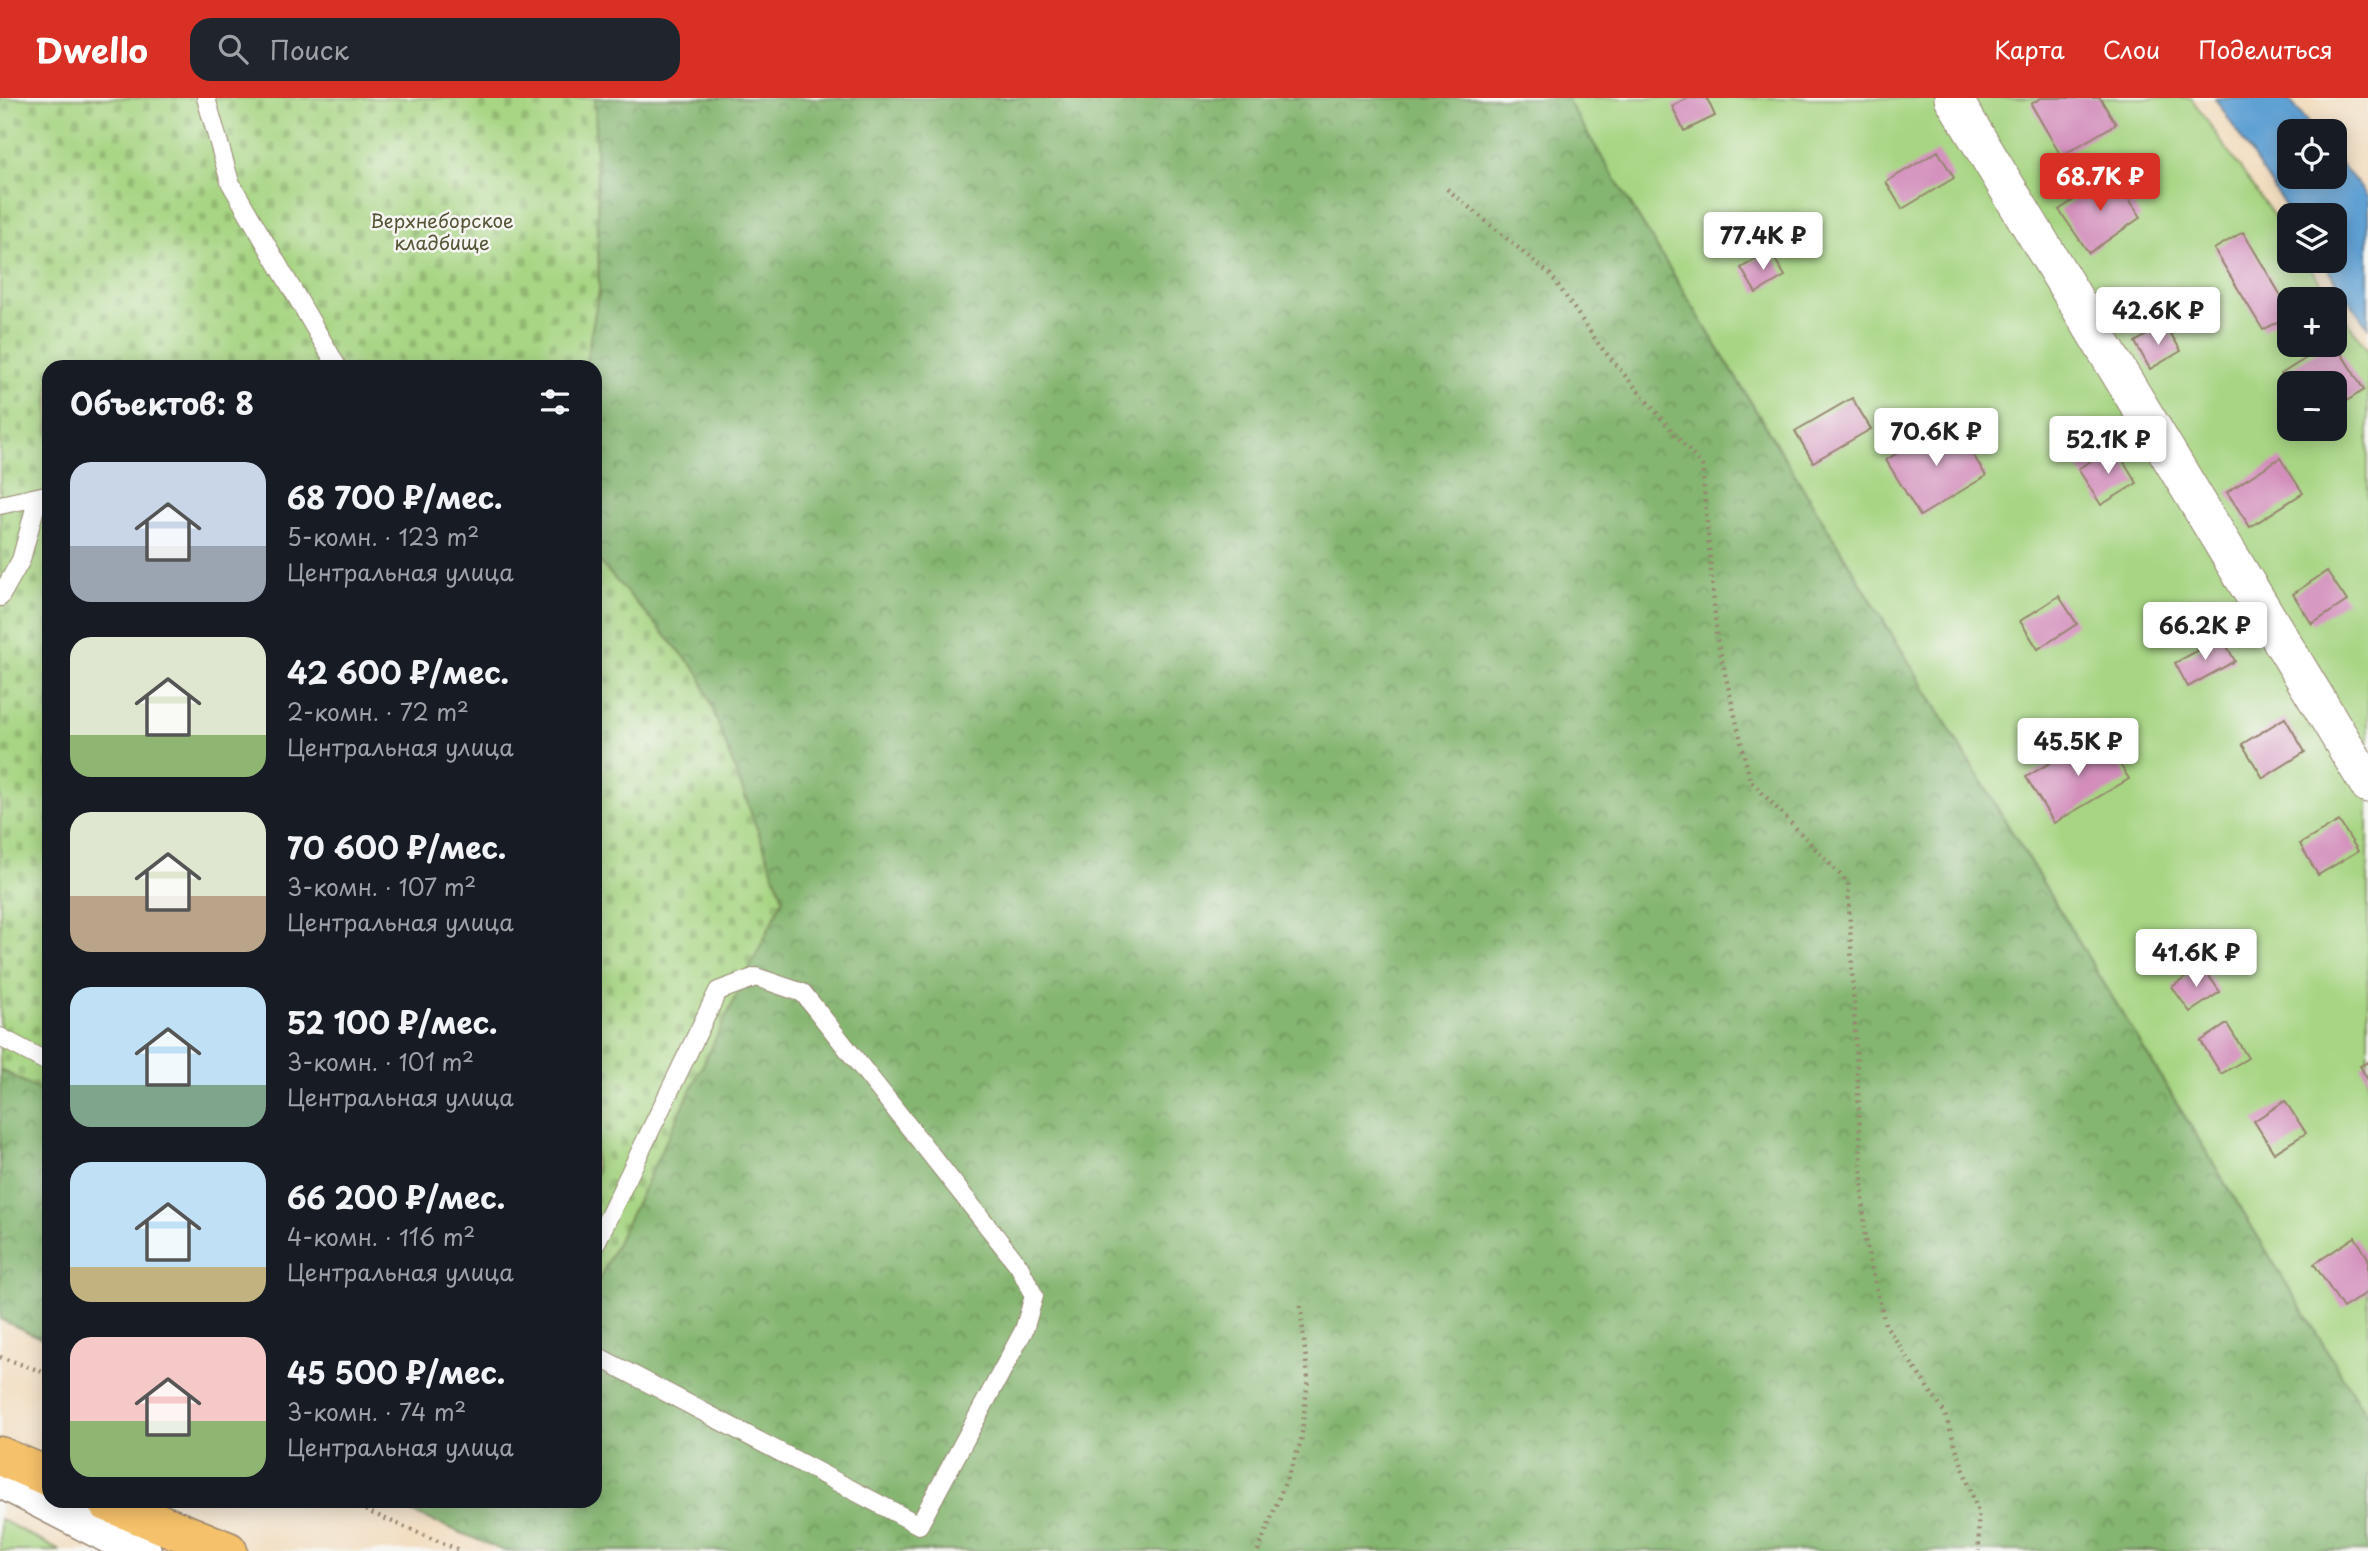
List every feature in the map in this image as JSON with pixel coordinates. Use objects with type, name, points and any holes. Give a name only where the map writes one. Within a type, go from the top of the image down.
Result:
[{"type":"highway","points":[[0,1456],[42,1474]]},
{"type":"highway","points":[[122,1508],[228,1551]]},
{"type":"street","points":[[1953,98],[2368,784]]},
{"type":"street","points":[[0,1478],[42,1500]]},
{"type":"street","points":[[58,1508],[142,1551]]},
{"type":"lane","points":[[206,98],[230,182],[333,360]]},
{"type":"lane","points":[[0,505],[42,496]]},
{"type":"lane","points":[[0,597],[21,560],[42,499]]},
{"type":"lane","points":[[602,1231],[718,991],[756,977],[803,993],[1019,1266],[1034,1296],[1024,1330],[919,1525],[602,1359]]},
{"type":"lane","points":[[0,1037],[42,1059]]},
{"type":"path","points":[[1447,189],[1551,275],[1600,346],[1702,466],[1717,639],[1750,780],[1848,883],[1864,1240],[1885,1324],[1944,1412],[1978,1512],[1979,1551]]},
{"type":"path","points":[[1258,1551],[1301,1442],[1308,1379],[1300,1302]]},
{"type":"path","points":[[0,1357],[42,1372]]},
{"type":"path","points":[[360,1508],[461,1551]]},
{"type":"green space","name":"Верхнеборское кладбище","points":[[0,98],[595,98],[599,290],[586,360],[42,360],[42,1091],[0,1069]]},
{"type":"green space","points":[[595,98],[1566,98],[2368,1418],[2368,1551],[504,1551],[402,1508],[602,1508],[602,1274],[783,899],[699,673],[602,565],[602,360],[586,360],[599,290]]},
{"type":"green space","points":[[1566,98],[2191,98],[2277,221],[2277,273],[2314,273],[2323,287],[2277,287],[2277,357],[2347,357],[2347,320],[2368,351],[2368,1418]]},
{"type":"green space","points":[[602,565],[699,673],[783,899],[602,1274]]},
{"type":"green space","points":[[0,1070],[42,1091],[42,1339],[0,1319]]},
{"type":"green space","points":[[0,1519],[60,1551],[0,1551]]},
{"type":"water","points":[[2215,98],[2288,98],[2305,119],[2277,119],[2277,189],[2347,189],[2347,171],[2368,197],[2368,327],[2347,297],[2347,287],[2340,287],[2330,273],[2347,273],[2347,203],[2283,203]]},
{"type":"building","points":[[1688,98],[1707,98],[1715,116],[1684,131],[1672,106]]},
{"type":"building","points":[[2041,98],[2100,98],[2116,124],[2061,156],[2031,104]]},
{"type":"building","points":[[1938,151],[1954,178],[1902,209],[1886,182]]},
{"type":"building","points":[[2112,174],[2141,217],[2089,253],[2059,210]]},
{"type":"building","points":[[2243,232],[2277,289],[2277,322],[2263,330],[2214,249]]},
{"type":"building","points":[[1770,251],[1785,276],[1756,293],[1741,268]]},
{"type":"building","points":[[2165,324],[2181,351],[2150,369],[2135,342]]},
{"type":"building","points":[[2308,357],[2343,357],[2364,390],[2347,401],[2347,371],[2286,371]]},
{"type":"building","points":[[1852,398],[1871,429],[1813,462],[1795,431]]},
{"type":"building","points":[[1952,420],[1986,476],[1920,516],[1886,460]]},
{"type":"building","points":[[2114,446],[2137,483],[2101,505],[2078,469]]},
{"type":"building","points":[[2280,458],[2303,493],[2250,527],[2227,492]]},
{"type":"building","points":[[2327,571],[2347,601],[2312,624],[2293,594]]},
{"type":"building","points":[[2059,596],[2077,624],[2038,649],[2020,621]]},
{"type":"building","points":[[2222,637],[2235,661],[2188,687],[2175,663]]},
{"type":"building","points":[[2285,718],[2305,752],[2263,778],[2242,744]]},
{"type":"building","points":[[2101,733],[2129,779],[2054,823],[2026,777]]},
{"type":"building","points":[[2339,821],[2358,851],[2318,875],[2300,844]]},
{"type":"building","points":[[2202,966],[2220,992],[2190,1012],[2172,987]]},
{"type":"building","points":[[2227,1024],[2248,1058],[2221,1074],[2201,1041]]},
{"type":"building","points":[[2368,1062],[2368,1080],[2360,1066]]},
{"type":"building","points":[[2285,1101],[2306,1133],[2274,1153],[2254,1121]]},
{"type":"building","points":[[2355,1237],[2368,1258],[2368,1292],[2343,1308],[2314,1264]]}]
